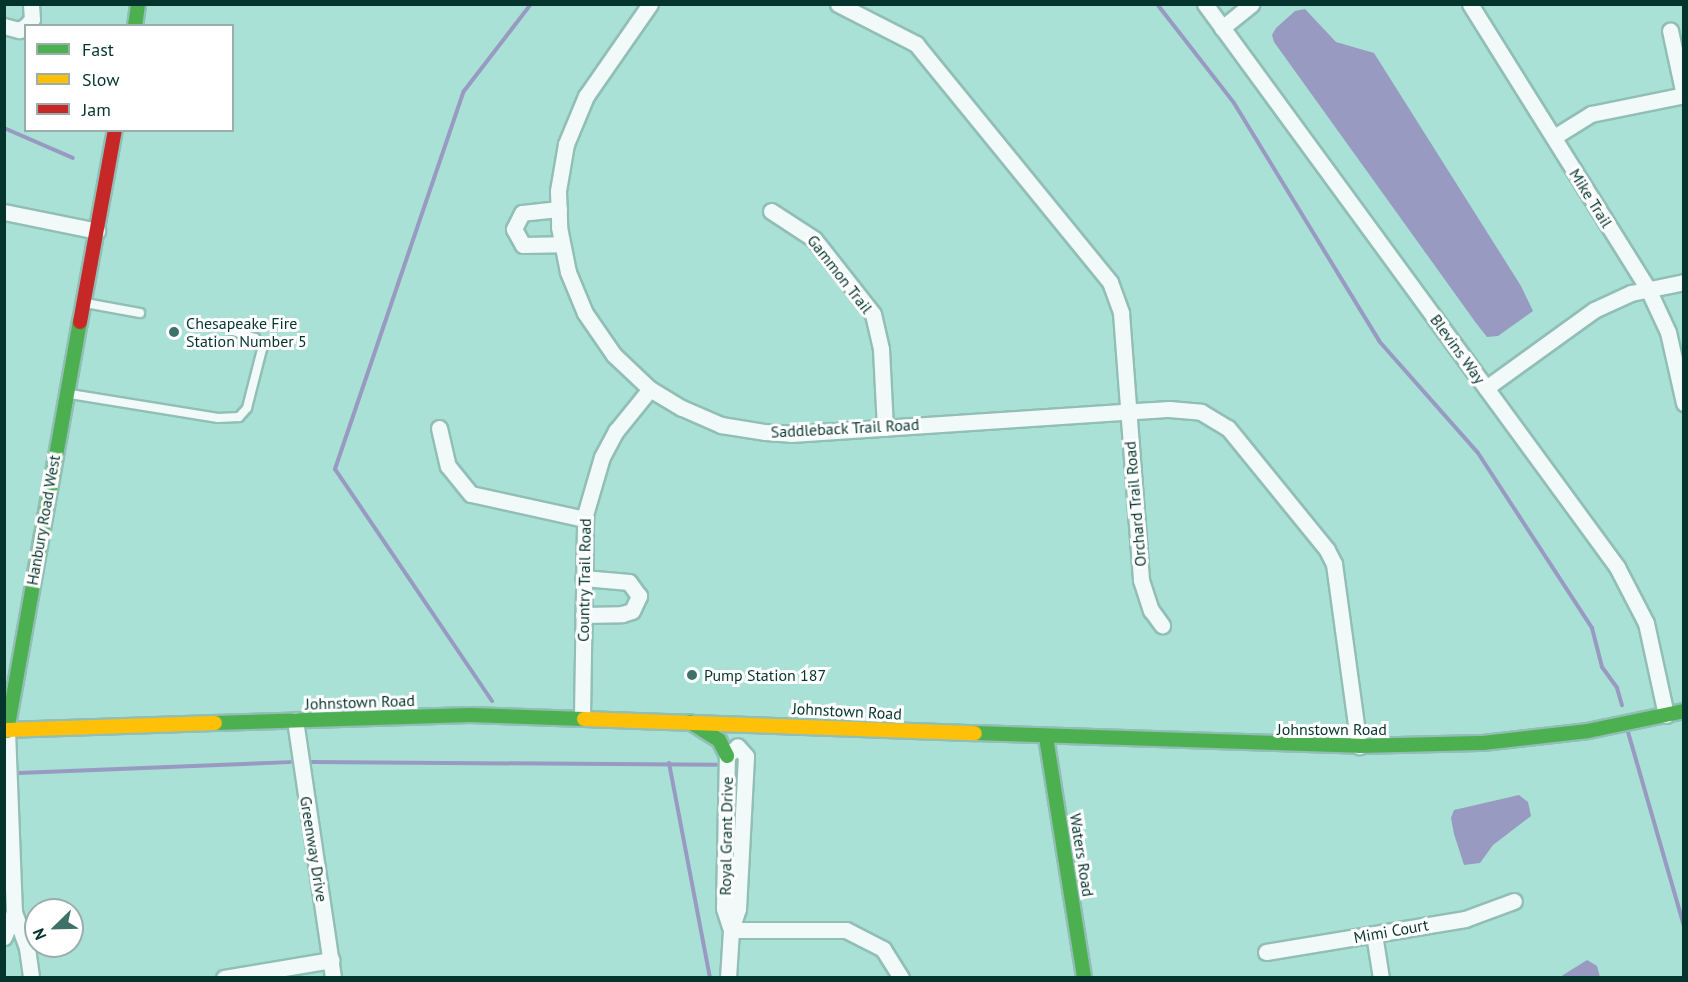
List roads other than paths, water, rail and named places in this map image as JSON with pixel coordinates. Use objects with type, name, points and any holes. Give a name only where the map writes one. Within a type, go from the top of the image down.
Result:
[{"type":"main road","points":[[135,24],[138,4]]},
{"type":"main road","name":"Hanbury Road West","points":[[5,731],[115,132]]},
{"type":"main road","name":"Johnstown Road","points":[[5,731],[470,715],[689,721],[1046,737],[1359,746],[1483,743],[1588,731],[1683,711]]},
{"type":"main road","points":[[689,721],[732,751]]},
{"type":"main road","name":"Waters Road","points":[[1046,737],[1084,978]]},
{"type":"street","points":[[28,24],[32,19],[32,4]]},
{"type":"street","name":"Saddleback Trail Road","points":[[650,4],[611,57],[575,118],[561,167],[559,209],[562,243],[576,295],[600,337],[650,388],[701,417],[744,430],[791,434],[1184,409],[1223,424],[1327,550],[1338,579],[1359,746]]},
{"type":"street","points":[[838,4],[916,44],[1108,279],[1121,313],[1128,413]]},
{"type":"street","name":"Blevins Way","points":[[1205,4],[1629,585],[1646,623],[1666,715]]},
{"type":"street","points":[[1222,28],[1252,4]]},
{"type":"street","name":"Mike Trail","points":[[1470,4],[1648,289],[1668,332],[1683,404]]},
{"type":"street","points":[[4,26],[19,30],[24,27]]},
{"type":"street","points":[[1554,137],[1591,114],[1683,95],[1670,30]]},
{"type":"street","points":[[559,209],[522,213],[514,229],[523,245],[562,243]]},
{"type":"street","name":"Gammon Trail","points":[[771,211],[814,239],[873,314],[881,349],[885,428]]},
{"type":"street","points":[[4,212],[97,231]]},
{"type":"street","points":[[1486,388],[1594,310],[1648,289],[1683,282]]},
{"type":"street","name":"Country Trail Road","points":[[582,717],[585,519],[602,457],[616,432],[650,388]]},
{"type":"street","name":"Orchard Trail Road","points":[[1128,413],[1141,580],[1151,610],[1162,625]]},
{"type":"street","points":[[439,429],[448,466],[471,494],[585,519]]},
{"type":"street","points":[[583,578],[629,582],[639,596],[632,610],[622,614],[583,615]]},
{"type":"street","name":"Greenway Drive","points":[[295,720],[333,978]]},
{"type":"street","name":"Royal Grant Drive","points":[[728,978],[731,930],[724,908],[732,751],[738,723]]},
{"type":"street","name":"Hanbury Road West","points":[[5,731],[14,912],[27,948],[31,978]]},
{"type":"street","name":"Mimi Court","points":[[1266,952],[1465,918],[1514,901]]},
{"type":"street","name":"Hanbury Road West","points":[[4,937],[14,912]]},
{"type":"street","points":[[731,930],[846,930],[883,949],[901,978]]},
{"type":"street","points":[[1374,934],[1381,978]]},
{"type":"street","points":[[224,978],[331,960]]},
{"type":"lane","points":[[83,303],[140,313]]},
{"type":"lane","points":[[66,393],[218,418],[239,417],[247,408],[262,349],[255,338],[233,331]]},
{"type":"water","points":[[1305,9],[1336,42],[1374,53],[1521,286],[1533,311],[1498,336],[1487,337],[1476,323],[1274,42],[1272,35],[1276,28],[1295,11]]},
{"type":"water","points":[[1519,795],[1528,802],[1531,816],[1493,845],[1480,863],[1464,865],[1451,818],[1454,810]]},
{"type":"water","points":[[1587,960],[1597,966],[1600,977],[1560,977]]},
{"type":"waterway","points":[[492,701],[335,469],[464,91],[531,4]]},
{"type":"waterway","points":[[1157,4],[1234,103],[1379,341],[1478,453],[1592,628],[1602,667],[1617,688],[1622,705]]},
{"type":"waterway","points":[[4,128],[73,158]]},
{"type":"waterway","points":[[1628,732],[1684,926]]},
{"type":"waterway","points":[[19,773],[290,762]]},
{"type":"waterway","points":[[312,762],[716,765]]},
{"type":"waterway","points":[[669,763],[710,978]]},
{"type":"place","name":"Chesapeake Fire Station Number 5","points":[[174,332]]},
{"type":"place","name":"Pump Station 187","points":[[692,675]]}]
